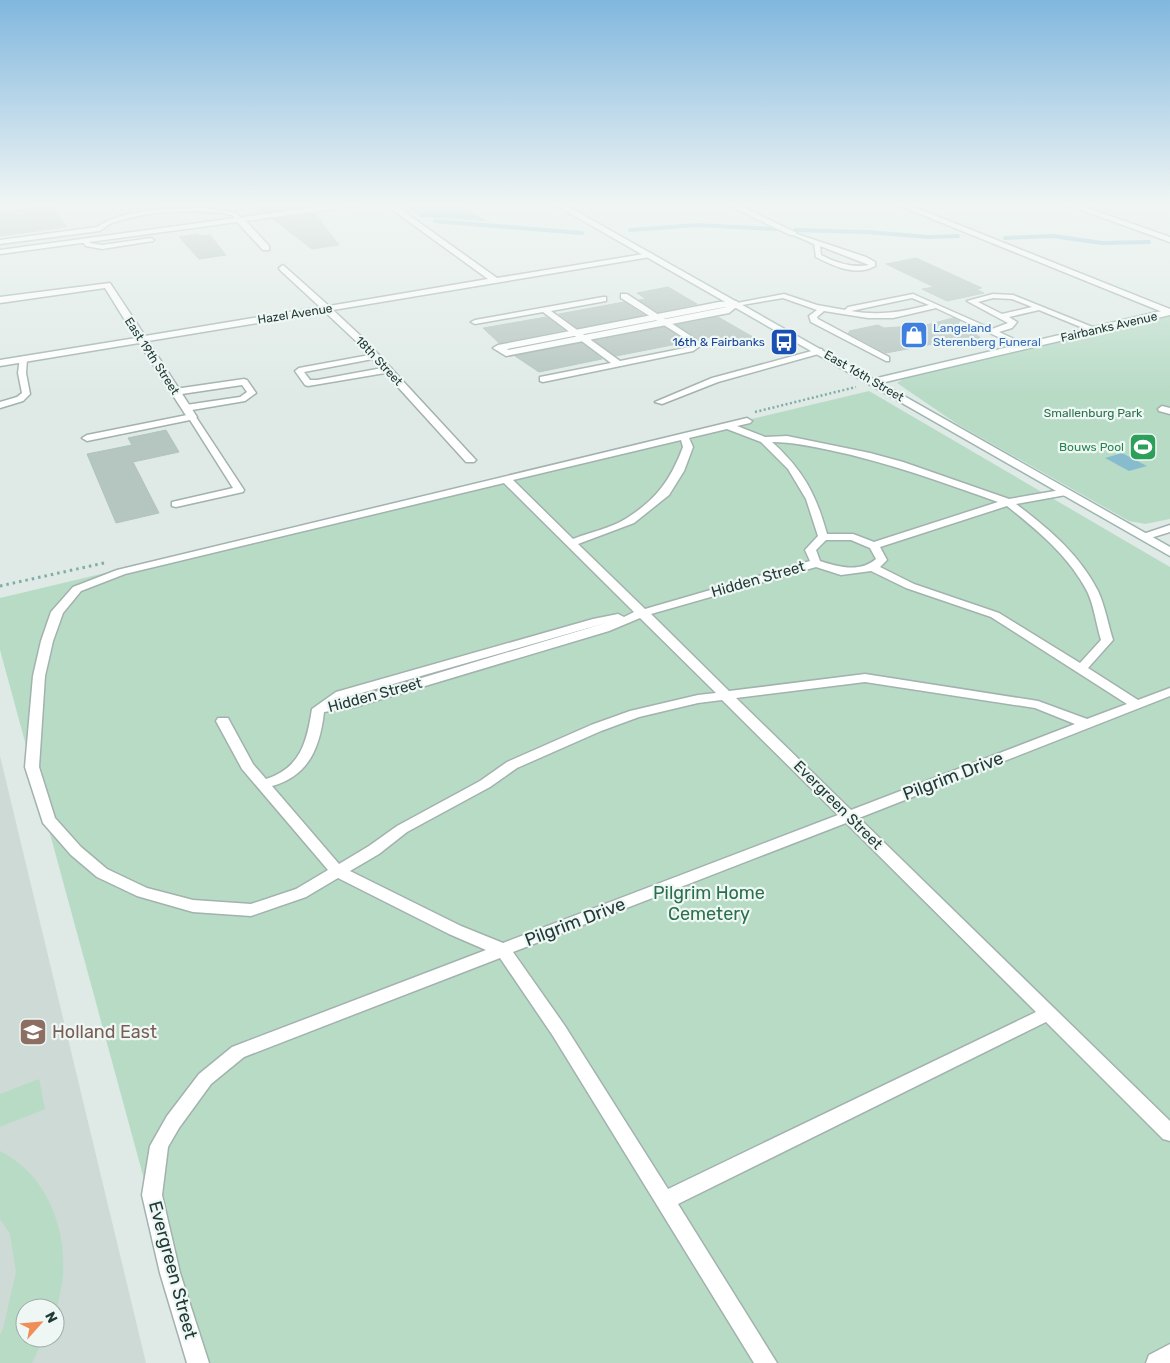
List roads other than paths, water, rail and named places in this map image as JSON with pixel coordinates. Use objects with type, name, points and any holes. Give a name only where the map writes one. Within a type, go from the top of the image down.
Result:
[{"type":"street","points":[[476,267],[495,280]]},
{"type":"street","name":"Hazel Avenue","points":[[0,363],[578,267]]},
{"type":"street","name":"East 16th Street","points":[[670,267],[1170,552]]},
{"type":"street","points":[[1056,267],[1170,312]]},
{"type":"street","name":"18th Street","points":[[283,268],[328,308],[388,370],[470,460]]},
{"type":"street","name":"East 19th Street","points":[[0,300],[107,285],[192,417]]},
{"type":"street","points":[[736,304],[719,305],[657,317],[580,335],[506,353],[498,348],[580,335],[666,322],[728,310],[736,304]]},
{"type":"street","name":"Fairbanks Avenue","points":[[873,382],[1170,312]]},
{"type":"lane","points":[[842,267],[858,270],[870,267]]},
{"type":"lane","points":[[992,332],[1009,326],[1013,322],[971,301],[1001,295],[1096,330]]},
{"type":"lane","points":[[543,379],[693,349],[698,344],[624,296]]},
{"type":"lane","points":[[736,304],[784,296],[822,309],[868,316],[894,316],[936,306]]},
{"type":"lane","points":[[838,311],[911,296],[1024,347]]},
{"type":"lane","points":[[475,322],[603,299]]},
{"type":"lane","points":[[1002,316],[1039,308]]},
{"type":"lane","points":[[822,309],[813,316],[814,320],[886,360]]},
{"type":"lane","points":[[544,310],[618,364]]},
{"type":"lane","points":[[659,402],[715,380],[819,352]]},
{"type":"lane","points":[[374,356],[299,371],[308,383],[317,384],[388,370]]},
{"type":"lane","points":[[0,405],[20,399],[26,394],[22,374],[23,359]]},
{"type":"lane","points":[[176,392],[244,382],[252,393],[242,399],[186,408]]},
{"type":"lane","points":[[88,438],[192,417],[239,490],[176,504]]},
{"type":"lane","points":[[748,421],[120,572],[77,589],[57,612],[39,676],[32,767],[48,820],[76,851],[102,873],[142,892],[193,906],[251,910],[301,893],[338,872],[402,829],[485,784],[512,764],[635,714],[698,699],[865,678],[1038,705],[1088,724]]},
{"type":"lane","points":[[728,426],[764,440],[780,454],[797,474],[811,498],[823,537]]},
{"type":"lane","points":[[571,543],[630,521],[665,493],[679,471],[688,447],[684,436]]},
{"type":"lane","points":[[764,440],[787,439],[851,451],[900,464],[1008,502],[1046,532],[1075,564],[1093,592],[1107,640],[1081,669]]},
{"type":"lane","name":"Evergreen Street","points":[[505,478],[1170,1133]]},
{"type":"lane","points":[[874,546],[1008,502],[1066,492]]},
{"type":"lane","points":[[1144,537],[1170,528]]},
{"type":"lane","points":[[873,568],[882,560],[874,546],[852,537],[823,537],[810,550],[816,563],[841,572],[873,568],[910,586],[995,615],[1138,705]]},
{"type":"lane","name":"Hidden Street","points":[[263,784],[288,775],[308,752],[315,732],[318,710],[350,704],[605,628],[643,613],[816,563]]},
{"type":"lane","name":"Pilgrim Drive","points":[[173,1122],[205,1079],[238,1052],[1170,692]]},
{"type":"lane","points":[[223,721],[247,766],[338,872],[412,907],[455,930],[503,950],[559,1031],[766,1363]]},
{"type":"lane","points":[[664,1201],[1049,1013]]},
{"type":"lane","name":"Evergreen Street","points":[[173,1122],[159,1146],[152,1195],[170,1272],[198,1363]]},
{"type":"lane","points":[[1157,1363],[1170,1355]]},
{"type":"water","points":[[1122,453],[1147,466],[1129,471],[1105,458]]},
{"type":"place","name":"Langeland Sterenberg Funeral","points":[[914,335]]},
{"type":"place","name":"16th & Fairbanks","points":[[784,342]]},
{"type":"place","name":"Bouws Pool","points":[[1143,447]]},
{"type":"place","name":"Holland East","points":[[33,1032]]},
{"type":"park label","name":"Smallenburg Park","points":[[1093,413]]},
{"type":"park label","name":"Pilgrim Home Cemetery","points":[[709,903]]}]
